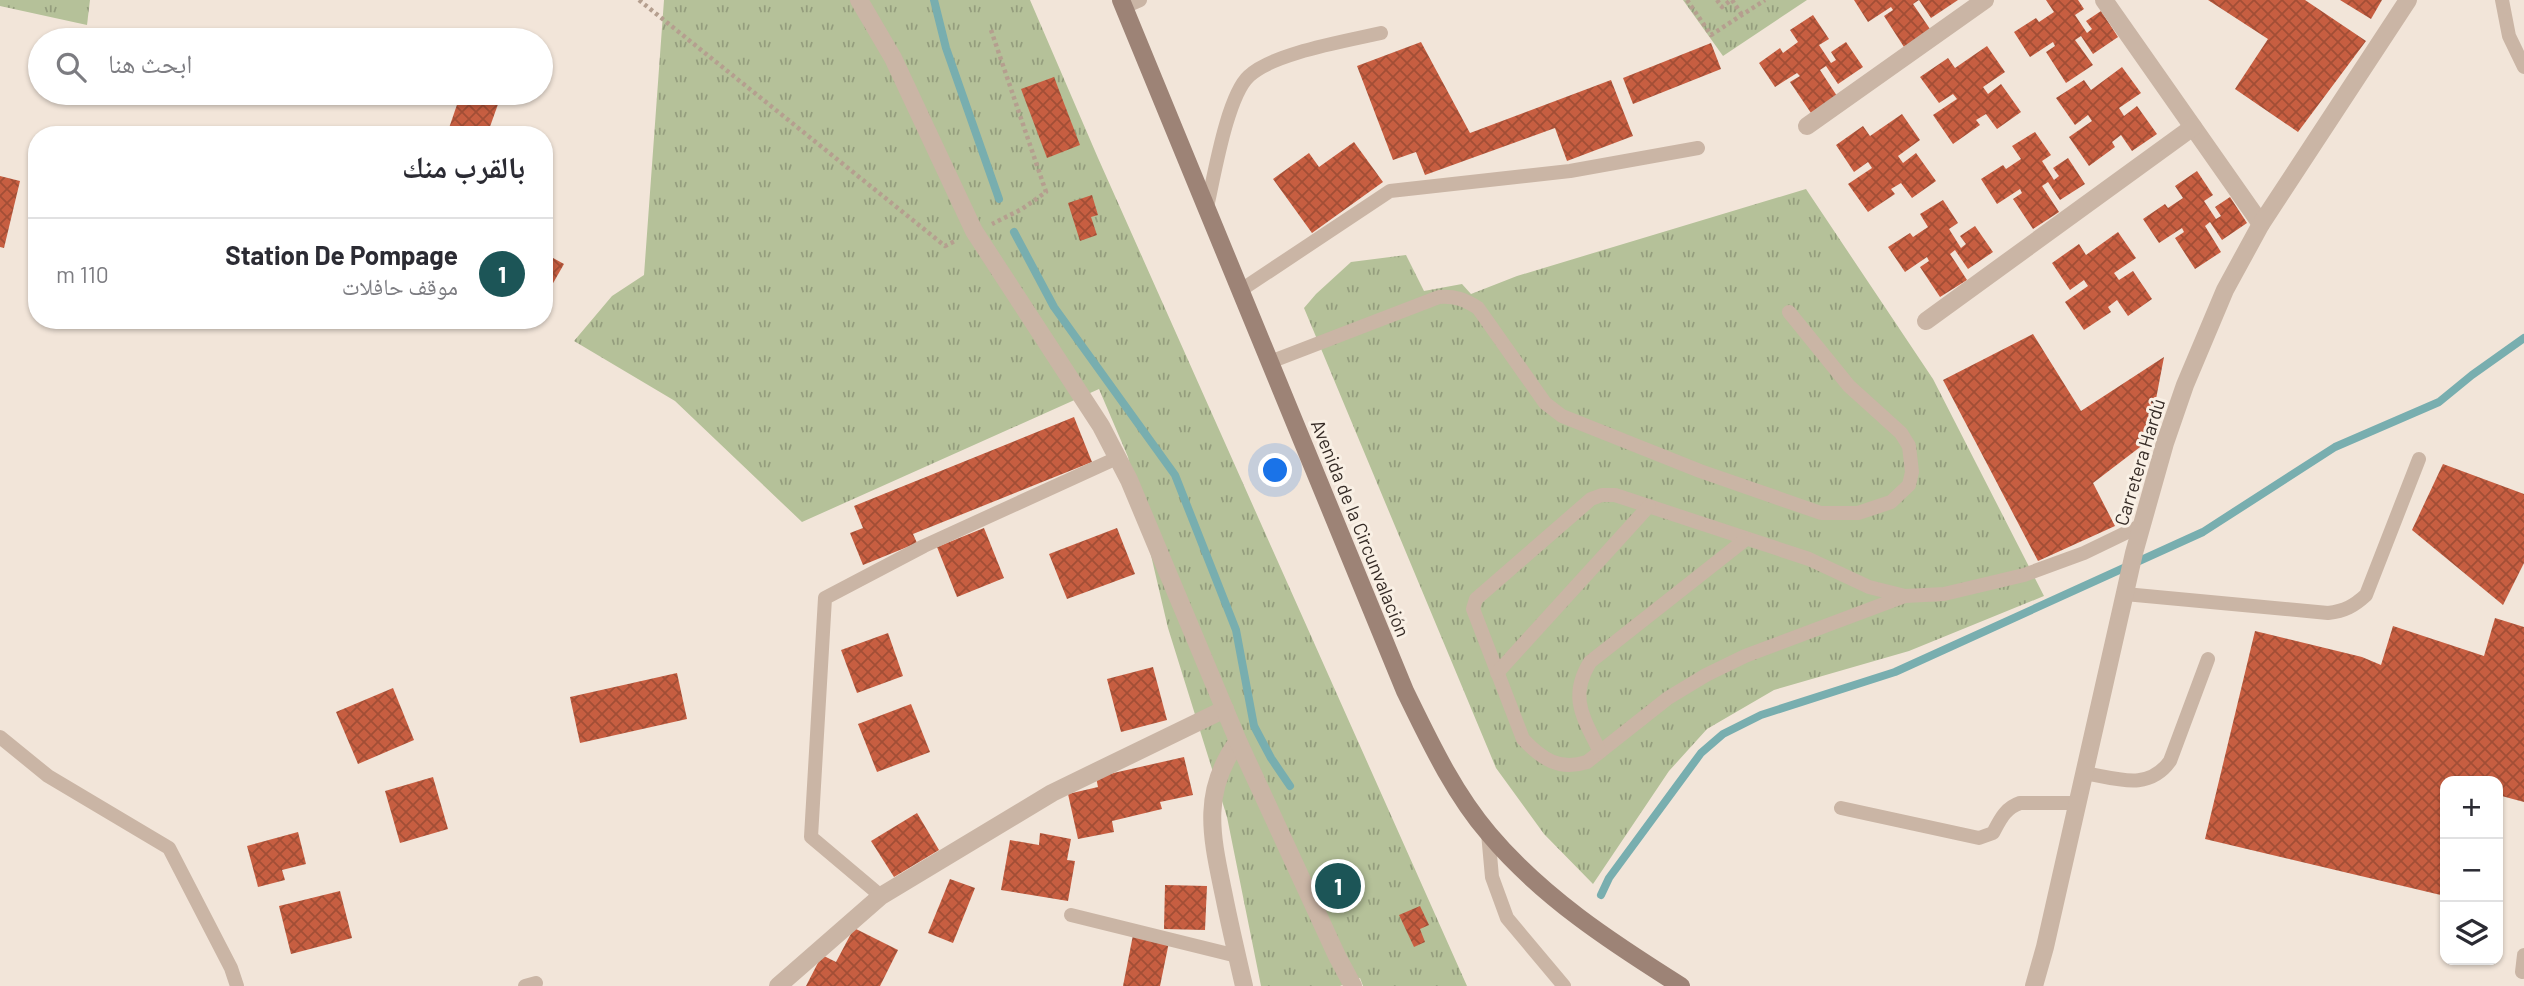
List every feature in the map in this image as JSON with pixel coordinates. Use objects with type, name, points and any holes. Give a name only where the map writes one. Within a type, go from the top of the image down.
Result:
[{"type":"main road","name":"Avenida de la Circunvalación","points":[[1128,2],[1207,207],[1405,691],[1455,786],[1488,833],[1531,880],[1621,948],[1681,986]]},
{"type":"street","points":[[859,0],[893,58],[974,232],[1101,426],[1180,599],[1238,741],[1353,986]]},
{"type":"street","points":[[1807,126],[1985,0]]},
{"type":"street","points":[[2104,0],[2261,224]]},
{"type":"street","name":"Carretera Hardú","points":[[2034,986],[2134,553],[2165,443],[2185,385],[2225,290],[2261,224],[2408,0]]},
{"type":"street","points":[[1926,321],[2193,127]]},
{"type":"street","points":[[778,986],[881,896],[1052,793],[1225,709]]},
{"type":"street","points":[[1238,741],[1216,784],[1211,834],[1244,986]]},
{"type":"lane","points":[[2502,0],[2508,36],[2524,67]]},
{"type":"lane","points":[[1207,207],[1223,136],[1238,90],[1247,77],[1269,63],[1381,33]]},
{"type":"lane","points":[[1241,290],[1390,191],[1570,171],[1698,148]]},
{"type":"lane","points":[[1270,362],[1438,297],[1453,296],[1465,299],[1478,308],[1545,403],[1562,416],[1700,471],[1821,513],[1858,513],[1891,502],[1909,485],[1912,472],[1909,446],[1901,433],[1849,386],[1789,312]]},
{"type":"lane","points":[[881,896],[811,837],[825,598],[924,546],[1117,458]]},
{"type":"lane","points":[[2127,588],[2328,612],[2343,611],[2356,605],[2366,595],[2419,459]]},
{"type":"lane","points":[[1905,596],[1745,656],[1706,675],[1642,717],[1587,762],[1575,766],[1561,766],[1549,762],[1523,739],[1473,614],[1476,598],[1591,499],[1602,495],[1615,495],[1809,559],[1869,587],[1905,596],[1944,594],[2024,575],[2084,553],[2142,525]]},
{"type":"lane","points":[[1497,673],[1649,506]]},
{"type":"lane","points":[[1600,752],[1580,708],[1578,692],[1581,676],[1590,662],[1746,539]]},
{"type":"lane","points":[[2084,773],[2141,781],[2153,778],[2163,771],[2170,761],[2208,659]]},
{"type":"lane","points":[[0,737],[48,776],[169,848],[231,968],[237,986]]},
{"type":"lane","points":[[1841,808],[1979,838],[1993,833],[2011,806],[2020,803],[2077,803]]},
{"type":"lane","points":[[1488,833],[1492,877],[1507,918],[1564,986]]},
{"type":"lane","points":[[1071,915],[1237,957]]},
{"type":"lane","points":[[2522,972],[2524,956]]},
{"type":"path","points":[[639,0],[945,246],[974,232]]},
{"type":"path","points":[[1687,0],[1711,36],[1765,0]]},
{"type":"path","points":[[1717,0],[1722,7],[1731,0],[1742,15]]},
{"type":"path","points":[[991,30],[1046,192],[994,224]]},
{"type":"green space","points":[[0,0],[90,0],[87,25],[0,6]]},
{"type":"green space","points":[[664,0],[1030,0],[1467,986],[1363,986],[1360,978],[1340,986],[1261,986],[1227,817],[1168,628],[1128,457],[1099,389],[802,522],[675,401],[574,341],[612,296],[644,275]]},
{"type":"green space","points":[[1683,0],[1807,0],[1723,56]]},
{"type":"green space","points":[[1806,189],[1933,379],[2044,596],[1909,651],[1774,690],[1707,729],[1669,771],[1593,884],[1544,834],[1496,768],[1304,308],[1351,262],[1406,255],[1424,291],[1462,284],[1471,294],[1517,276]]},
{"type":"building","points":[[1854,0],[1919,0],[1913,4],[1930,29],[1904,47],[1884,16],[1893,10],[1891,7],[1868,22]]},
{"type":"building","points":[[1919,0],[1958,0],[1931,18]]},
{"type":"building","points":[[2046,0],[2078,0],[2084,9],[2075,15],[2087,33],[2092,29],[2086,21],[2101,11],[2118,37],[2093,54],[2081,36],[2075,40],[2093,65],[2066,83],[2046,52],[2055,46],[2053,42],[2030,57],[2014,32],[2036,18],[2039,22],[2054,12]]},
{"type":"building","points":[[2208,0],[2305,0],[2366,41],[2298,132],[2235,89],[2268,39]]},
{"type":"building","points":[[2340,0],[2382,0],[2371,19]]},
{"type":"building","points":[[1813,15],[1829,39],[1819,45],[1831,63],[1836,60],[1831,52],[1846,42],[1863,67],[1838,84],[1826,66],[1820,70],[1837,96],[1811,113],[1790,82],[1800,76],[1797,73],[1775,87],[1759,63],[1780,48],[1783,53],[1798,42],[1790,30]]},
{"type":"building","points":[[1421,42],[1470,133],[1611,80],[1633,136],[1567,161],[1555,128],[1425,175],[1416,152],[1393,160],[1357,66]]},
{"type":"building","points":[[1711,43],[1721,69],[1633,104],[1623,78]]},
{"type":"building","points":[[1987,46],[2005,72],[1983,87],[1988,94],[2001,84],[2021,112],[1997,129],[1986,114],[1976,120],[1980,125],[1953,144],[1933,115],[1957,99],[1953,94],[1939,103],[1920,77],[1948,58],[1955,68]]},
{"type":"building","points":[[2122,67],[2141,93],[2119,108],[2124,116],[2137,106],[2157,134],[2132,151],[2121,135],[2112,142],[2115,147],[2089,166],[2069,137],[2092,121],[2088,115],[2075,125],[2056,98],[2084,80],[2091,90]]},
{"type":"building","points":[[1054,77],[1080,145],[1047,158],[1021,89]]},
{"type":"building","points":[[457,105],[498,105],[490,126],[450,126]]},
{"type":"building","points":[[1902,114],[1920,140],[1898,156],[1903,163],[1916,153],[1936,181],[1912,198],[1901,183],[1891,189],[1895,194],[1868,212],[1848,184],[1872,168],[1868,162],[1854,172],[1836,145],[1863,126],[1870,136]]},
{"type":"building","points":[[2035,132],[2051,155],[2042,161],[2054,180],[2059,176],[2053,168],[2068,158],[2085,184],[2060,200],[2048,182],[2042,186],[2059,212],[2033,229],[2013,199],[2022,193],[2020,189],[1997,204],[1981,179],[2003,165],[2006,169],[2021,159],[2012,146]]},
{"type":"building","points":[[1354,142],[1383,182],[1312,233],[1273,179],[1309,153],[1319,167]]},
{"type":"building","points":[[2197,171],[2213,195],[2204,201],[2216,219],[2221,216],[2215,207],[2230,197],[2247,223],[2222,240],[2210,222],[2205,226],[2221,252],[2195,269],[2175,238],[2184,232],[2182,228],[2159,243],[2143,219],[2165,204],[2168,208],[2183,198],[2175,186]]},
{"type":"building","points":[[0,176],[20,181],[4,248],[0,247]]},
{"type":"building","points":[[1092,195],[1098,215],[1091,217],[1097,235],[1080,241],[1068,203]]},
{"type":"building","points":[[1943,200],[1958,223],[1949,229],[1961,248],[1966,244],[1960,236],[1975,226],[1993,252],[1968,269],[1955,250],[1950,254],[1967,280],[1940,297],[1920,267],[1929,261],[1927,257],[1905,272],[1888,247],[1910,233],[1913,237],[1928,227],[1920,214]]},
{"type":"building","points":[[2118,232],[2136,258],[2114,273],[2119,280],[2133,271],[2152,299],[2128,316],[2117,300],[2108,307],[2111,312],[2084,330],[2065,302],[2088,286],[2084,280],[2070,290],[2052,263],[2079,244],[2086,255]]},
{"type":"building","points":[[553,258],[564,264],[553,283]]},
{"type":"building","points":[[2033,334],[2081,411],[2164,357],[2148,441],[2093,483],[2115,526],[2038,561],[1943,380]]},
{"type":"building","points":[[1074,417],[1092,462],[913,534],[917,543],[863,565],[850,533],[863,528],[854,506]]},
{"type":"building","points":[[2443,464],[2524,494],[2524,563],[2503,605],[2412,530]]},
{"type":"building","points":[[984,528],[1004,578],[957,597],[937,547]]},
{"type":"building","points":[[1117,528],[1135,574],[1067,599],[1049,554]]},
{"type":"building","points":[[2495,618],[2524,627],[2524,802],[2503,796],[2503,776],[2440,776],[2440,895],[2205,839],[2255,631],[2362,657],[2381,665],[2393,626],[2484,656]]},
{"type":"building","points":[[888,633],[903,676],[857,693],[841,650]]},
{"type":"building","points":[[1153,667],[1167,720],[1121,732],[1107,679]]},
{"type":"building","points":[[677,673],[687,719],[580,743],[570,697]]},
{"type":"building","points":[[393,688],[414,740],[358,764],[336,712]]},
{"type":"building","points":[[911,704],[930,752],[877,772],[858,724]]},
{"type":"building","points":[[1184,757],[1193,795],[1160,802],[1162,809],[1112,821],[1114,832],[1078,839],[1068,794],[1098,787],[1096,777]]},
{"type":"building","points":[[433,777],[448,829],[400,843],[385,791]]},
{"type":"building","points":[[917,813],[939,850],[894,877],[871,841]]},
{"type":"building","points":[[298,832],[306,864],[282,870],[285,880],[258,887],[247,846]]},
{"type":"building","points":[[1040,833],[1071,839],[1067,860],[1075,861],[1068,901],[1001,890],[1010,840],[1039,845]]},
{"type":"building","points":[[950,879],[975,888],[953,943],[928,933]]},
{"type":"building","points":[[1165,885],[1207,886],[1205,930],[1164,929]]},
{"type":"building","points":[[340,891],[352,938],[291,954],[279,906]]},
{"type":"building","points":[[1420,906],[1429,925],[1420,929],[1425,942],[1414,947],[1399,915]]},
{"type":"building","points":[[854,928],[898,950],[880,986],[806,986],[822,955],[836,962]]},
{"type":"building","points":[[1133,935],[1169,942],[1160,986],[1123,986]]},
{"type":"waterway","points":[[934,0],[946,48],[999,199]]},
{"type":"waterway","points":[[1014,232],[1054,307],[1175,475],[1236,630],[1254,726],[1290,786]]},
{"type":"waterway","points":[[1601,895],[1609,878],[1701,753],[1723,734],[1761,715],[1895,672],[2203,532],[2335,447],[2439,402],[2524,338]]},
{"type":"place","name":"Station De Pompage","points":[[1338,886]]}]
